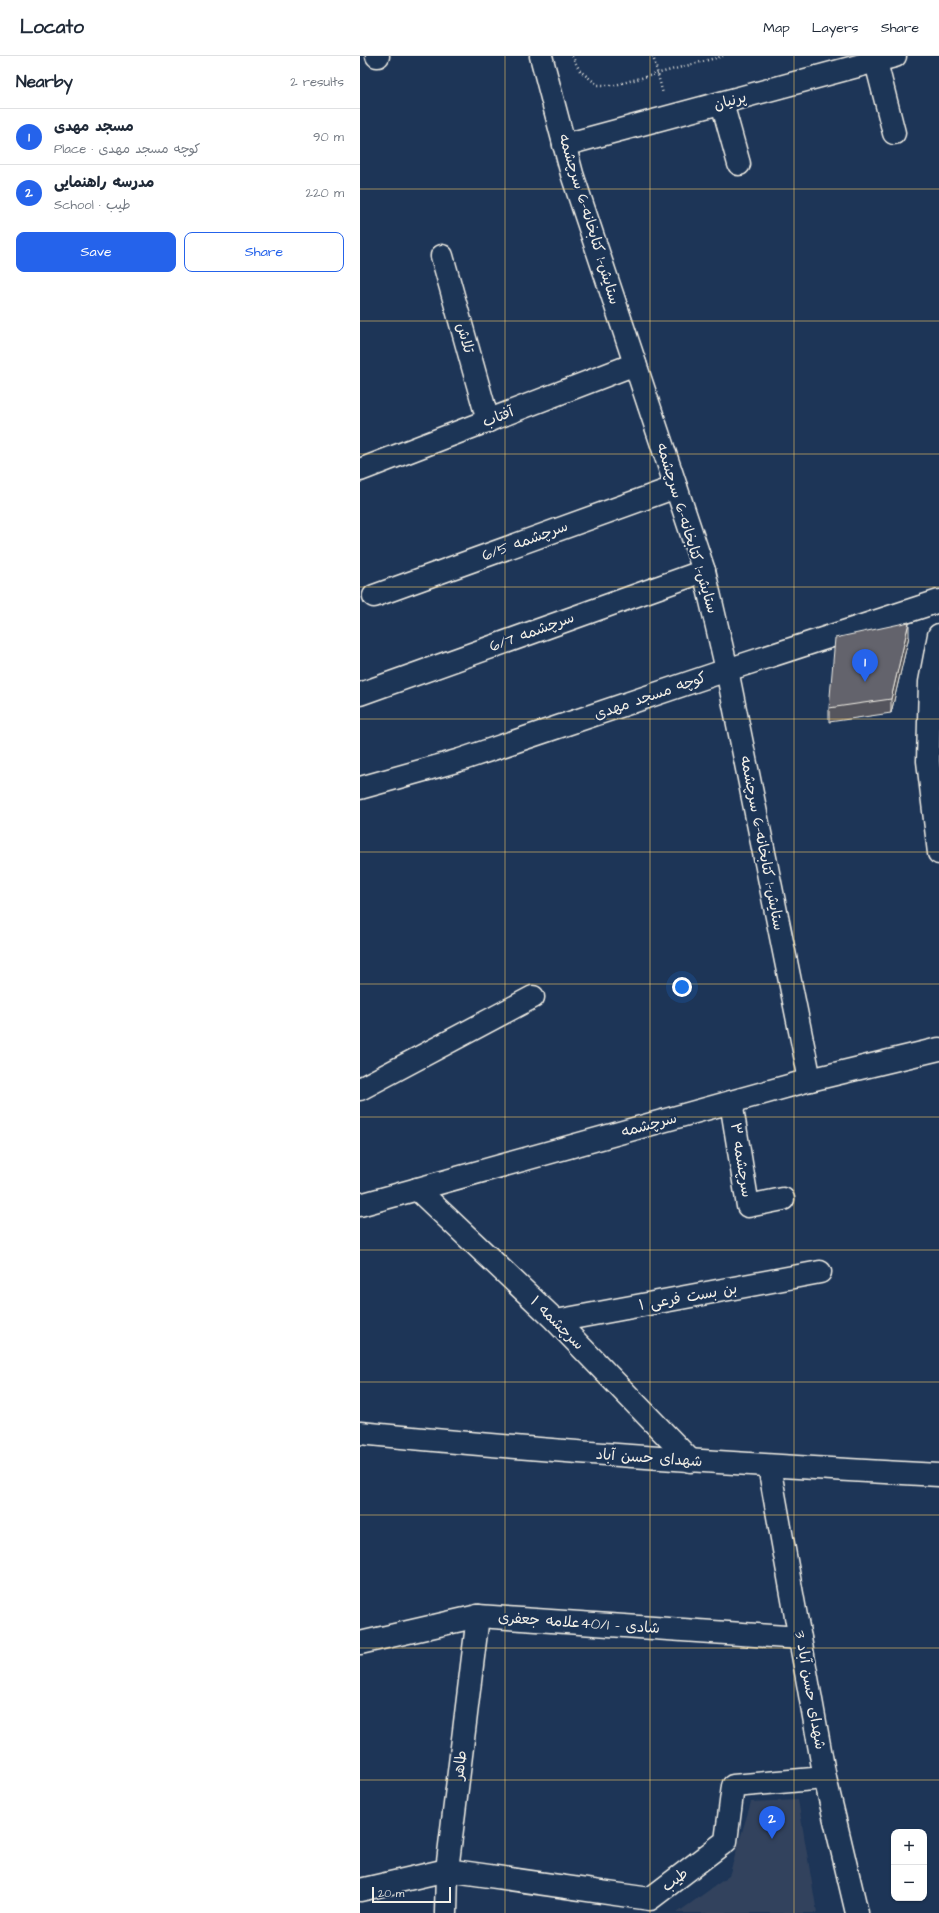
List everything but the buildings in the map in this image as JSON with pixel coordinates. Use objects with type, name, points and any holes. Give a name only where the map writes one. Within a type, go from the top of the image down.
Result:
[{"type":"street","name":"ستایش-1 کتابخانه-6 سرچشمه","points":[[541,56],[572,174],[704,571],[728,670],[810,1080]]},
{"type":"street","name":"پرنیان","points":[[564,145],[886,59]]},
{"type":"street","points":[[886,59],[894,133]]},
{"type":"street","points":[[722,103],[739,164]]},
{"type":"street","name":"تلاش","points":[[442,256],[488,421]]},
{"type":"street","name":"آفتاب","points":[[360,470],[635,364]]},
{"type":"street","name":"سرچشمه 6/5","points":[[374,596],[676,487]]},
{"type":"street","name":"سرچشمه 6/7","points":[[360,694],[704,571]]},
{"type":"street","name":"کوچه مسجد مهدی","points":[[360,788],[460,760],[728,670],[939,602]]},
{"type":"street","points":[[939,635],[930,682],[928,761],[939,853]]},
{"type":"street","points":[[360,1089],[533,997]]},
{"type":"street","name":"سرچشمه","points":[[360,1205],[810,1080],[939,1049]]},
{"type":"street","name":"سرچشمه ۳","points":[[731,1102],[748,1206],[783,1199]]},
{"type":"street","name":"سرچشمه ۱","points":[[418,1189],[556,1321],[691,1461]]},
{"type":"street","name":"بن بست فرعی ۱","points":[[556,1321],[820,1272]]},
{"type":"street","name":"شهدای حسن آباد","points":[[360,1433],[512,1448],[691,1461],[939,1475]]},
{"type":"street","name":"شهدای حسن آباد 3","points":[[770,1466],[825,1778],[857,1913]]},
{"type":"street","name":"شادی - 40/1علامه جعفری","points":[[360,1643],[478,1616],[800,1638]]},
{"type":"street","name":"طاهر","points":[[446,1913],[447,1870],[478,1616]]},
{"type":"street","name":"طیب","points":[[447,1870],[650,1899],[726,1841],[733,1786],[825,1778]]},
{"type":"street","points":[[360,1890],[447,1870]]},
{"type":"path","points":[[572,56],[580,71],[598,84],[615,85],[723,56]]},
{"type":"path","points":[[653,56],[669,117]]},
{"type":"shaded area","points":[[798,1800],[817,1913],[677,1913],[729,1876],[751,1802]]},
{"type":"place","name":"مسجد مهدی","points":[[865,682]]},
{"type":"place","name":"مدرسه راهنمایی","points":[[772,1839]]}]
